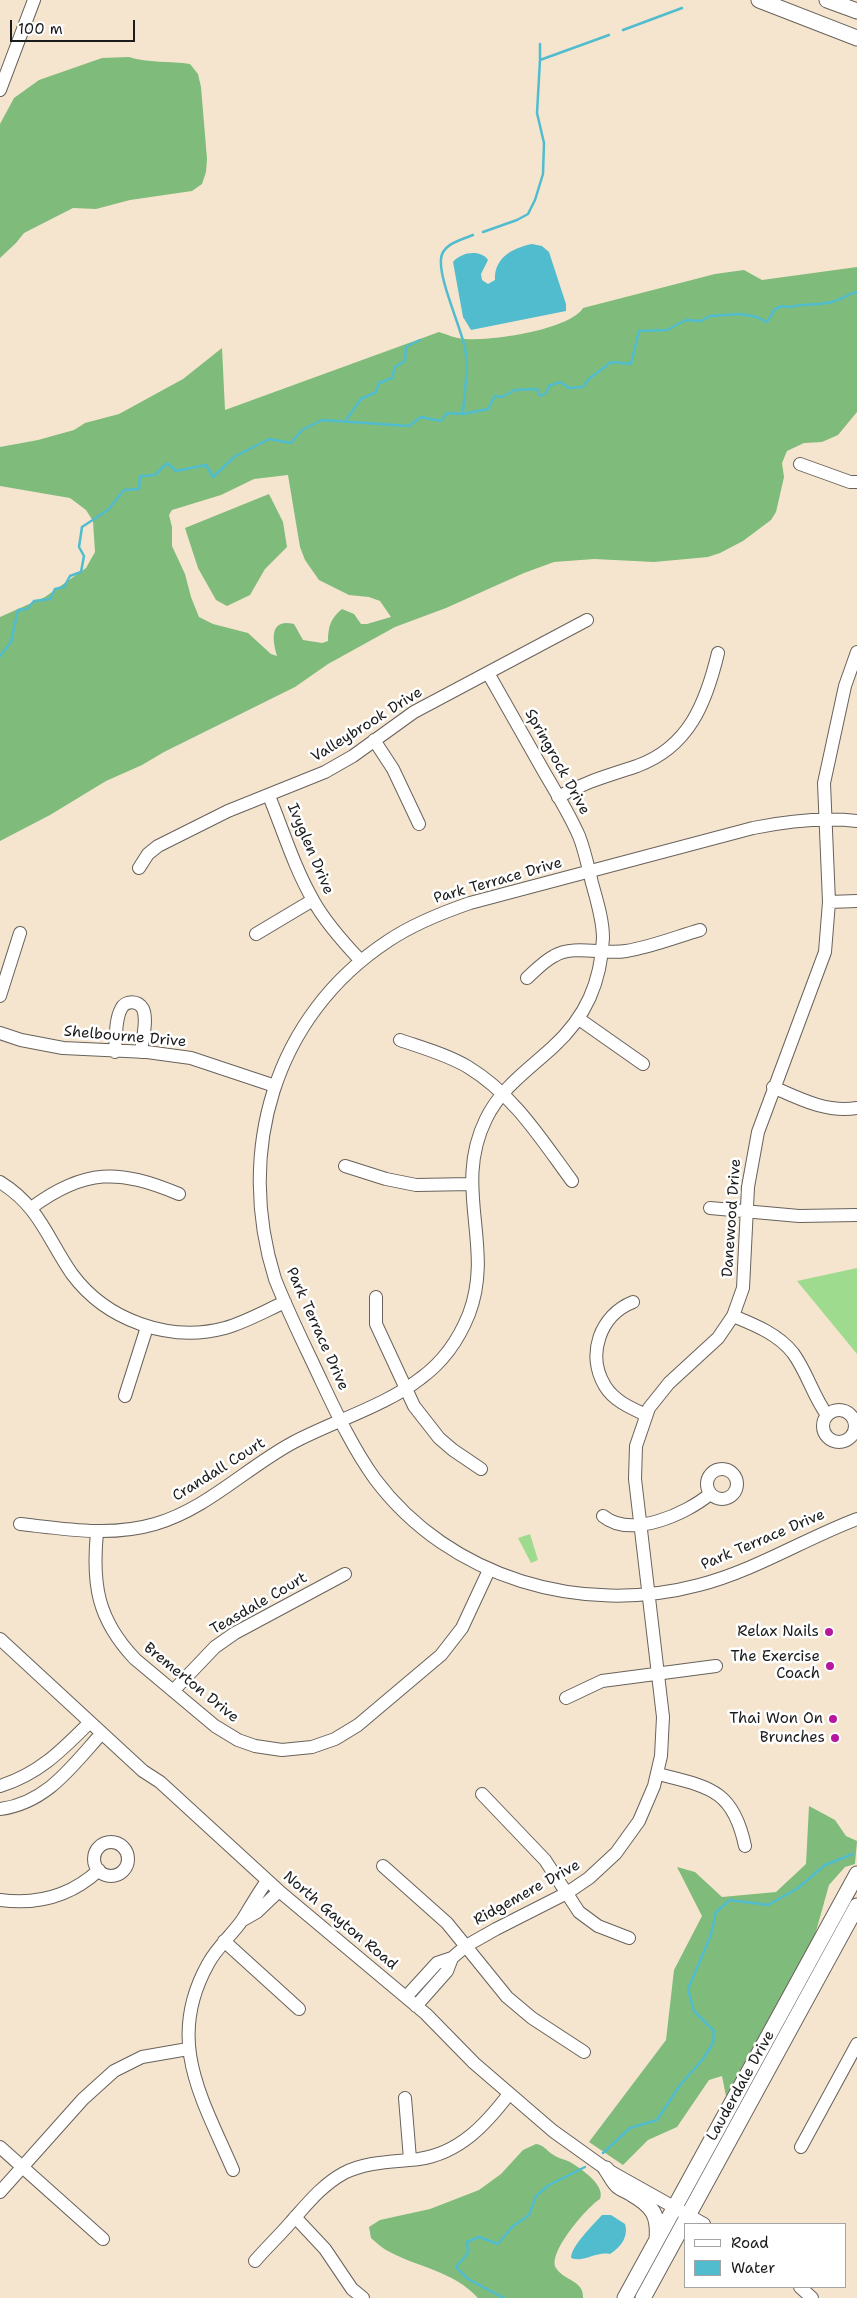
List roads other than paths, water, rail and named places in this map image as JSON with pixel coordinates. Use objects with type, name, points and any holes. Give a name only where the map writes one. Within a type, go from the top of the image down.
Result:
[{"type":"main road","points":[[759,0],[857,38]]},
{"type":"main road","points":[[828,0],[857,11]]},
{"type":"main road","name":"Lauderdale Drive","points":[[625,2298],[857,1874]]},
{"type":"main road","name":"Lauderdale Drive","points":[[684,2223],[857,1906]]},
{"type":"main road","points":[[606,2169],[618,2186],[649,2206],[656,2215],[658,2225],[656,2241]]},
{"type":"main road","name":"Lauderdale Drive","points":[[643,2298],[684,2223]]},
{"type":"street","points":[[0,90],[34,0]]},
{"type":"street","points":[[800,464],[855,484]]},
{"type":"street","name":"Valleybrook Drive","points":[[138,868],[148,854],[158,846],[206,821],[325,772],[353,756],[414,712],[587,620]]},
{"type":"street","name":"Danewood Drive","points":[[650,1595],[635,1479],[635,1458],[638,1438],[646,1415],[660,1393],[718,1338],[733,1316],[745,1279],[748,1187],[756,1140],[773,1087],[820,968],[827,937],[829,902],[824,784],[851,686],[857,652]]},
{"type":"street","points":[[558,796],[598,777],[643,763],[674,743],[700,710],[710,686],[718,653]]},
{"type":"street","name":"Springrock Drive","points":[[471,1184],[472,1165],[480,1133],[489,1113],[502,1093],[515,1079],[553,1047],[579,1019],[596,983],[601,953],[602,928],[578,835],[488,673]]},
{"type":"street","points":[[374,740],[397,776],[419,824]]},
{"type":"street","name":"Ivyglen Drive","points":[[269,796],[294,860],[313,900],[321,914],[361,961]]},
{"type":"street","name":"Park Terrace Drive","points":[[857,821],[801,820],[753,828],[444,912],[401,933],[361,961],[334,987],[316,1009],[292,1047],[275,1086],[261,1144],[260,1206],[268,1256],[285,1302],[340,1420],[363,1462],[400,1507],[443,1543],[490,1570],[542,1588],[573,1594],[613,1597],[650,1595],[711,1582],[857,1519]]},
{"type":"street","points":[[256,934],[313,900]]},
{"type":"street","points":[[829,902],[857,901]]},
{"type":"street","points":[[527,978],[544,962],[561,952],[570,950],[601,953],[639,948],[700,930]]},
{"type":"street","points":[[0,996],[20,933]]},
{"type":"street","points":[[115,1052],[120,1010],[125,1004],[132,1002],[140,1005],[144,1011],[141,1052]]},
{"type":"street","points":[[579,1019],[643,1064]]},
{"type":"street","name":"Shelbourne Drive","points":[[0,1033],[44,1045],[115,1052],[141,1052],[191,1058],[275,1086]]},
{"type":"street","points":[[400,1040],[451,1058],[468,1067],[502,1093],[534,1128],[572,1181]]},
{"type":"street","points":[[773,1087],[823,1107],[835,1110],[857,1108]]},
{"type":"street","points":[[345,1166],[386,1179],[416,1185],[471,1184]]},
{"type":"street","points":[[32,1208],[66,1186],[101,1177],[142,1180],[179,1194]]},
{"type":"street","points":[[0,1182],[32,1208],[72,1273],[93,1297],[116,1313],[147,1327],[189,1332],[217,1330],[243,1322],[285,1302]]},
{"type":"street","name":"Crandall Court","points":[[20,1524],[96,1532],[135,1529],[181,1514],[201,1503],[266,1458],[406,1389],[420,1380],[441,1360],[457,1339],[470,1312],[477,1287],[479,1258],[471,1184]]},
{"type":"street","points":[[710,1208],[799,1216],[857,1215]]},
{"type":"street","points":[[376,1297],[376,1324],[414,1406],[439,1438],[481,1469]]},
{"type":"street","points":[[633,1302],[620,1306],[601,1332],[596,1349],[596,1361],[599,1374],[608,1391],[621,1402],[646,1415]]},
{"type":"street","points":[[733,1316],[767,1331],[785,1345],[797,1360],[810,1388],[827,1415]]},
{"type":"street","points":[[125,1396],[147,1327]]},
{"type":"street","points":[[603,1516],[619,1524],[641,1523],[678,1515],[696,1506],[710,1494]]},
{"type":"street","name":"Bremerton Drive","points":[[96,1532],[94,1578],[100,1606],[106,1620],[123,1646],[220,1730],[238,1740],[255,1746],[282,1750],[300,1750],[326,1744],[358,1725],[447,1648],[465,1623],[490,1570]]},
{"type":"street","name":"Teasdale Court","points":[[173,1691],[214,1647],[235,1633],[345,1574]]},
{"type":"street","name":"Ridgemere Drive","points":[[406,1997],[436,1964],[452,1958],[466,1946],[567,1893],[600,1869],[626,1841],[648,1804],[658,1774],[663,1729],[650,1595]]},
{"type":"street","name":"North Gayton Road","points":[[0,1639],[279,1891],[406,1997],[509,2094],[553,2131],[606,2169],[702,2223]]},
{"type":"street","points":[[566,1698],[602,1680],[716,1666]]},
{"type":"street","points":[[0,1786],[13,1782],[43,1767],[59,1754],[90,1722]]},
{"type":"street","points":[[0,1809],[30,1802],[51,1789],[102,1733]]},
{"type":"street","points":[[658,1774],[697,1784],[716,1792],[729,1804],[738,1818],[745,1846]]},
{"type":"street","points":[[482,1794],[545,1860],[576,1909],[587,1920],[629,1938]]},
{"type":"street","points":[[383,1866],[447,1923],[507,1998],[532,2018],[584,2052]]},
{"type":"street","points":[[0,1900],[26,1902],[58,1896],[79,1887],[99,1870]]},
{"type":"street","points":[[233,2170],[200,2094],[188,2049],[189,2016],[195,1991],[208,1964],[224,1941],[243,1920],[254,1899],[268,1881]]},
{"type":"street","points":[[243,1920],[257,1912],[279,1891]]},
{"type":"street","points":[[224,1941],[299,2009]]},
{"type":"street","name":"Ridgemere Drive","points":[[416,2006],[447,1971],[452,1958]]},
{"type":"street","points":[[801,2147],[857,2044]]},
{"type":"street","points":[[0,2192],[92,2089],[114,2071],[142,2057],[188,2049]]},
{"type":"street","points":[[255,2261],[320,2190],[345,2173],[370,2164],[429,2157],[459,2145],[481,2128],[509,2094]]},
{"type":"street","points":[[405,2098],[410,2159]]},
{"type":"street","points":[[0,2146],[103,2239]]},
{"type":"street","points":[[295,2217],[316,2238],[352,2289],[363,2298]]},
{"type":"street","points":[[801,2288],[812,2298]]},
{"type":"water","points":[[532,244],[542,246],[549,252],[566,304],[566,311],[471,330],[463,317],[453,262],[466,254],[481,254],[488,260],[481,274],[482,280],[488,284],[495,280],[495,272],[506,255],[518,248]]},
{"type":"water","points":[[602,2215],[611,2215],[625,2224],[625,2238],[620,2245],[610,2254],[600,2254],[581,2259],[571,2258],[579,2241]]},
{"type":"waterway","points":[[623,30],[682,8]]},
{"type":"waterway","points":[[483,232],[528,214],[535,200],[543,174],[544,143],[537,113],[540,60],[609,35]]},
{"type":"waterway","points":[[540,44],[540,60]]},
{"type":"waterway","points":[[463,414],[466,373],[465,348],[443,279],[441,259],[448,246],[473,235]]},
{"type":"waterway","points":[[0,656],[11,642],[18,610],[27,609],[34,601],[50,599],[55,589],[64,587],[70,576],[81,572],[84,556],[79,547],[82,527],[108,510],[124,490],[139,489],[140,476],[155,475],[167,463],[176,471],[206,465],[213,477],[234,457],[269,439],[291,443],[302,430],[322,420],[409,426],[421,417],[441,421],[447,413],[463,414],[488,409],[495,396],[502,397],[515,390],[537,389],[540,396],[546,393],[549,386],[560,382],[569,388],[583,387],[589,379],[611,362],[631,364],[639,331],[667,330],[686,320],[701,321],[710,316],[740,314],[757,317],[767,322],[775,309],[783,306],[791,307],[827,303],[857,292]]},
{"type":"waterway","points":[[346,420],[361,399],[376,392],[379,383],[392,378],[395,367],[405,361],[406,347],[420,340]]},
{"type":"waterway","points":[[603,2153],[630,2128],[657,2120],[680,2085],[703,2059],[713,2043],[714,2031],[694,2011],[688,1989],[711,1935],[716,1912],[730,1900],[768,1905],[798,1888],[825,1865],[853,1854]]},
{"type":"waterway","points":[[504,2298],[468,2279],[456,2267],[468,2253],[467,2242],[479,2237],[498,2244],[512,2227],[529,2215],[536,2196],[549,2185],[585,2167]]},
{"type":"place","name":"Relax Nails","points":[[829,1632]]},
{"type":"place","name":"The Exercise Coach","points":[[830,1666]]},
{"type":"place","name":"Thai Won On","points":[[833,1719]]},
{"type":"place","name":"Brunches","points":[[835,1738]]}]
